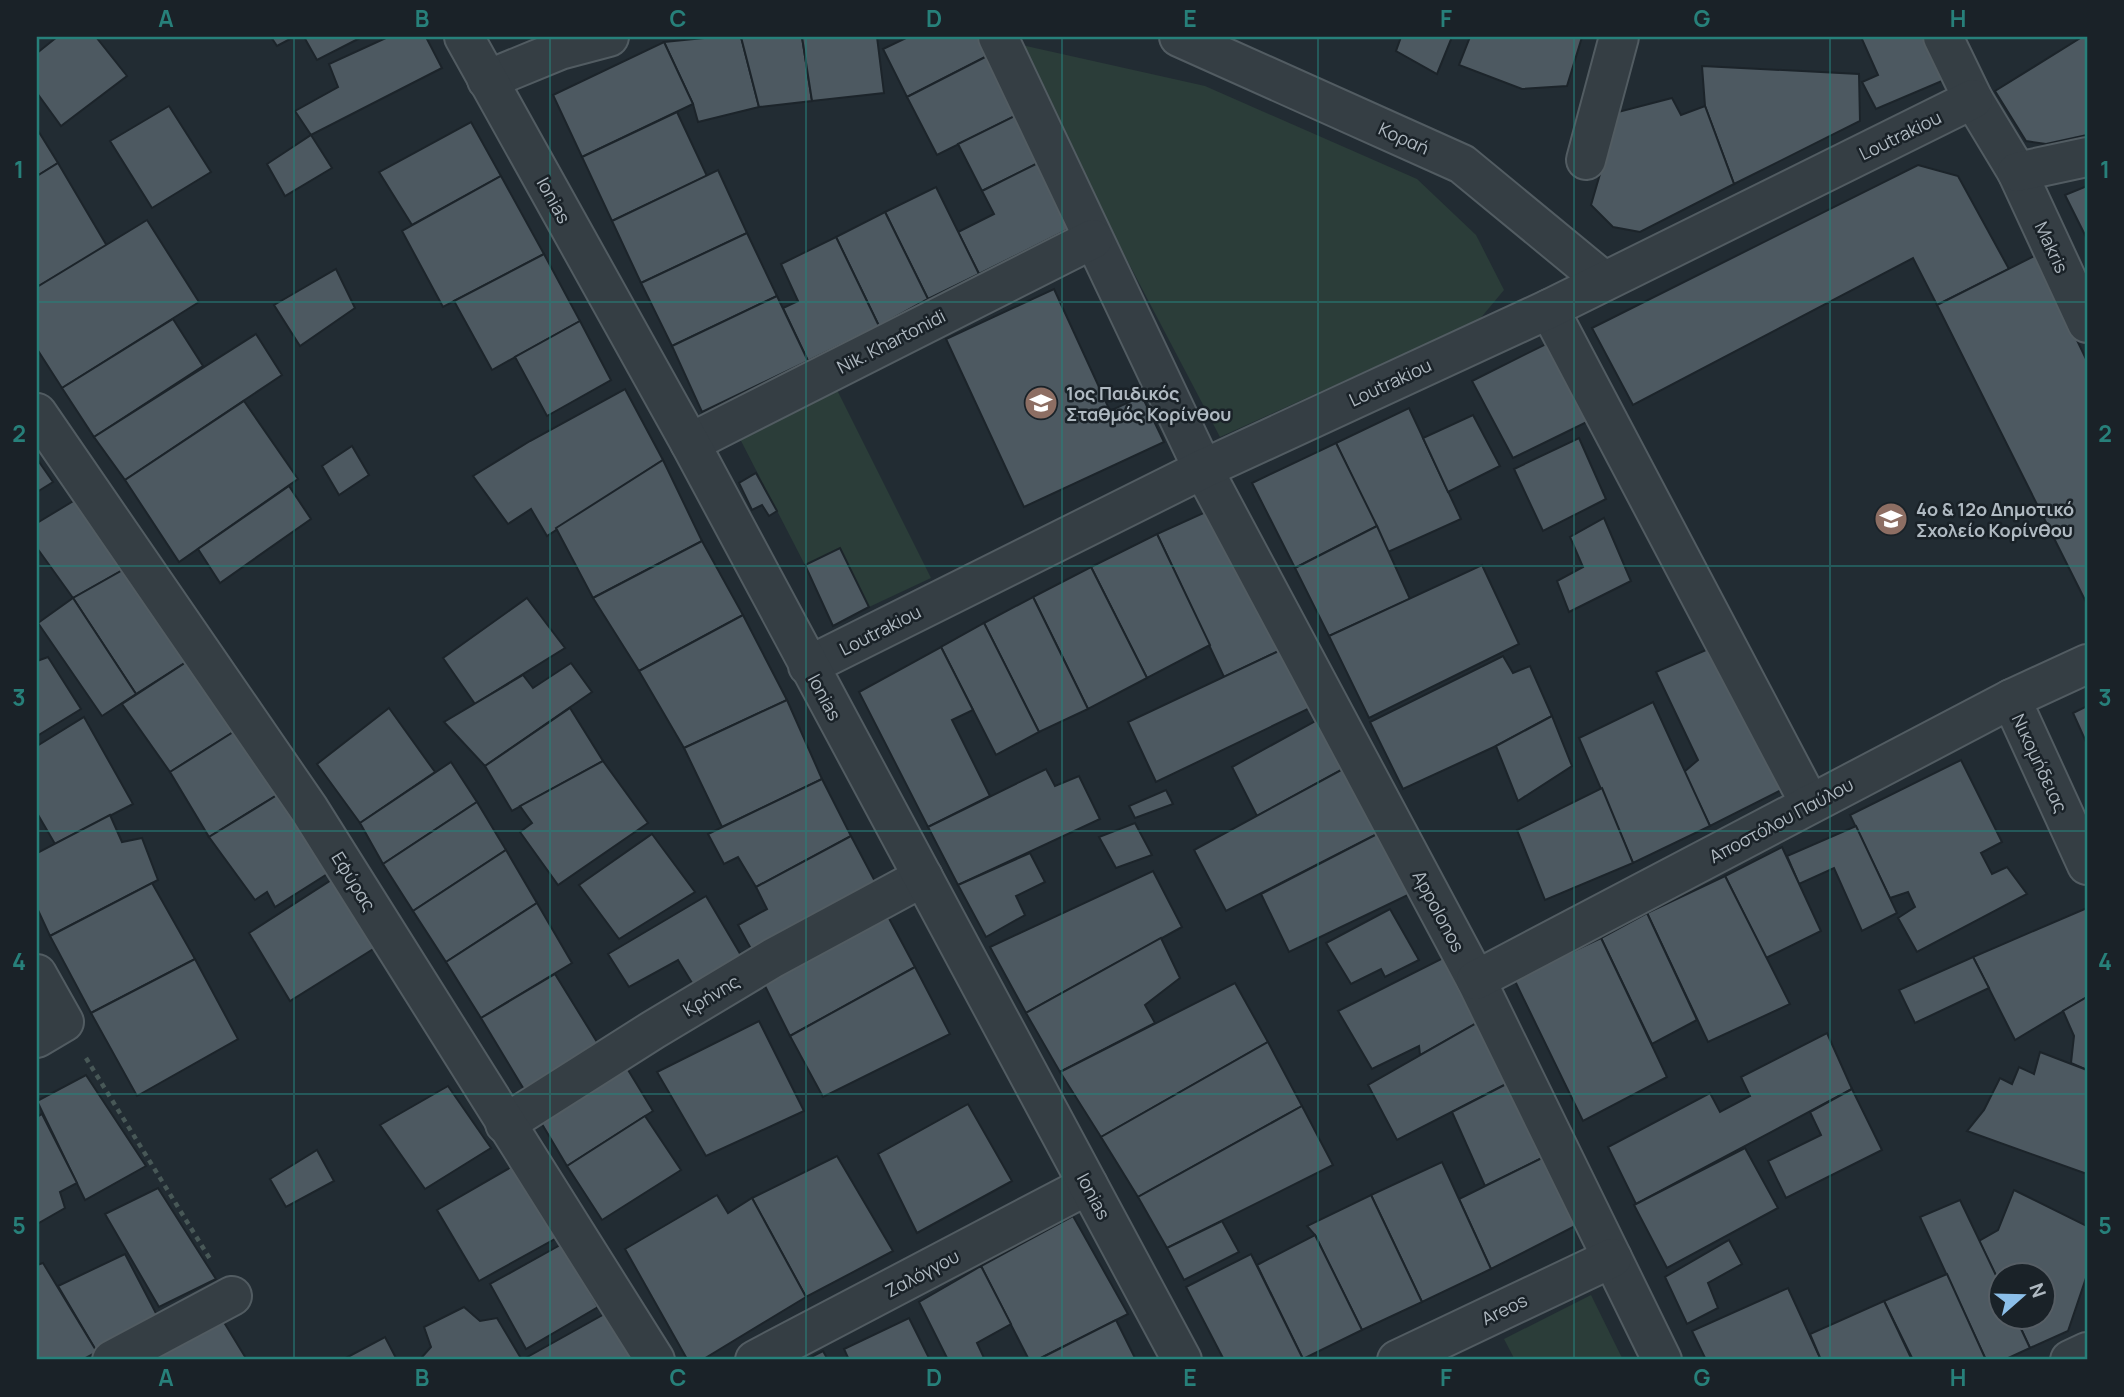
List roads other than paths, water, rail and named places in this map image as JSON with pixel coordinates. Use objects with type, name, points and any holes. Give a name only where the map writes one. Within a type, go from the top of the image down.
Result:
[{"type":"street","name":"Ionias","points":[[464,37],[690,443],[1182,1360]]},
{"type":"street","points":[[487,80],[560,50],[609,37]]},
{"type":"street","name":"Appolonos","points":[[998,37],[1203,469],[1476,980],[1662,1360]]},
{"type":"street","name":"Κοραή","points":[[1179,37],[1462,164],[1604,281]]},
{"type":"street","points":[[1586,160],[1619,37]]},
{"type":"street","name":"Makris","points":[[1942,37],[1973,99],[2017,172],[2087,323]]},
{"type":"street","name":"Loutrakiou","points":[[808,666],[1203,469],[1549,309],[1973,99]]},
{"type":"street","points":[[2017,172],[2087,157]]},
{"type":"street","name":"Nik. Khartonidi","points":[[690,443],[1093,239]]},
{"type":"street","points":[[1549,309],[1810,804]]},
{"type":"street","name":"Εφύρας","points":[[37,412],[309,809],[655,1360]]},
{"type":"street","name":"Αποστόλου Παύλου","points":[[1476,980],[2011,699],[2087,664]]},
{"type":"street","name":"Νικομήδειας","points":[[2011,699],[2087,865]]},
{"type":"street","name":"Κρήνης","points":[[505,1124],[774,958],[923,877]]},
{"type":"street","points":[[37,974],[50,1030]]},
{"type":"street","name":"Ζαλόγγου","points":[[755,1360],[1088,1185]]},
{"type":"street","name":"Areos","points":[[1397,1360],[1612,1258]]},
{"type":"street","points":[[112,1360],[232,1296]]},
{"type":"street","points":[[2070,1360],[2087,1352]]},
{"type":"place","name":"1ος Παιδικός Σταθμός Κορίνθου","points":[[1041,403]]},
{"type":"place","name":"4ο & 12ο Δημοτικό Σχολείο Κορίνθου","points":[[1891,519]]}]
